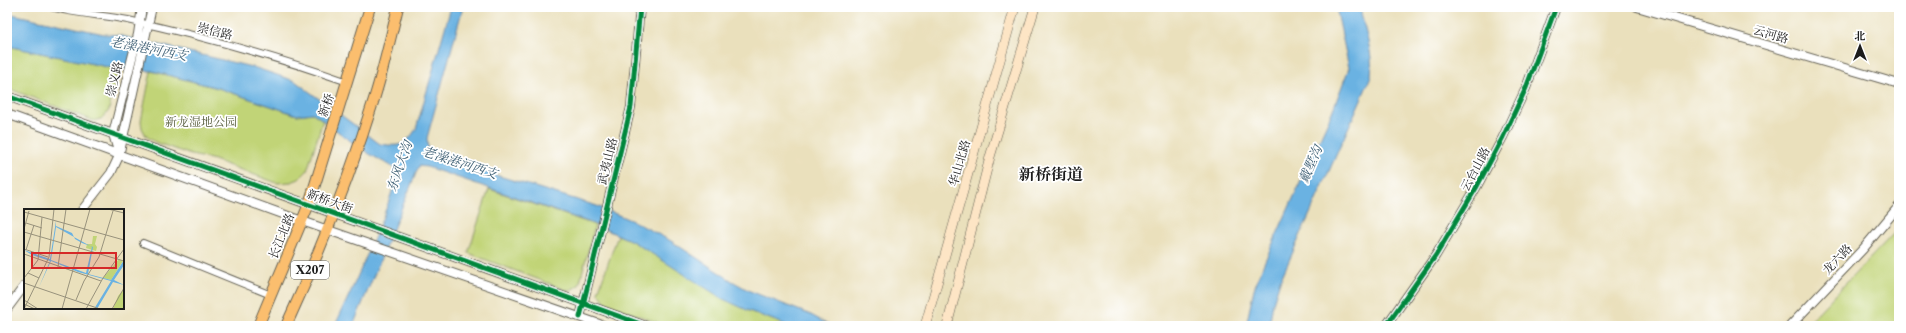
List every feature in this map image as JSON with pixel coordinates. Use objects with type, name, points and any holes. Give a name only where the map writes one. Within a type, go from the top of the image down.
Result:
[{"type":"main road","points":[[347,85],[370,7]]},
{"type":"main road","name":"X207","points":[[286,326],[333,213],[355,155],[375,96],[398,7]]},
{"type":"main road","name":"华山北路","points":[[926,326],[1015,7]]},
{"type":"main road","points":[[947,326],[990,157],[1034,7]]},
{"type":"main road","name":"新桥","points":[[330,132],[347,85]]},
{"type":"main road","name":"长江北路","points":[[258,326],[302,221],[330,132]]},
{"type":"street","name":"崇信路","points":[[50,7],[139,23],[262,54],[347,85]]},
{"type":"street","name":"崇义路","points":[[119,156],[113,134],[138,34],[142,7]]},
{"type":"street","name":"崇义路","points":[[83,209],[111,173],[119,156],[152,7]]},
{"type":"street","name":"武夷山路","points":[[580,317],[630,108],[640,7]]},
{"type":"street","name":"云台山路","points":[[1386,326],[1436,255],[1476,188],[1503,137],[1526,88],[1556,7]]},
{"type":"street","name":"云河路","points":[[1637,7],[1899,84]]},
{"type":"street","name":"新桥大街","points":[[7,96],[646,326]]},
{"type":"street","points":[[7,114],[119,156],[302,221],[605,326]]},
{"type":"street","name":"龙六路","points":[[1790,326],[1863,249],[1899,206]]},
{"type":"street","points":[[143,243],[271,295]]},
{"type":"street","points":[[7,309],[24,286]]},
{"type":"green space","points":[[7,46],[117,69],[109,110],[103,118],[94,121],[7,88]]},
{"type":"green space","name":"新龙湿地公园","points":[[151,71],[218,88],[297,115],[313,113],[323,120],[307,171],[299,179],[291,182],[277,183],[211,159],[191,155],[155,142],[146,136],[142,128],[141,121]]},
{"type":"green space","points":[[489,189],[595,225],[579,285],[569,291],[468,253]]},
{"type":"green space","points":[[1899,228],[1899,326],[1805,326]]},
{"type":"green space","points":[[618,235],[632,241],[749,311],[789,326],[667,326],[607,304],[598,292]]},
{"type":"water","points":[[451,7],[463,7],[427,138],[428,149],[436,155],[453,162],[597,206],[635,222],[671,241],[750,291],[811,315],[831,326],[789,326],[749,311],[723,299],[632,241],[588,222],[427,167],[419,166],[353,326],[335,326],[371,246],[390,198],[395,181],[395,171],[392,167],[361,148],[313,113],[297,115],[218,88],[152,71],[117,69],[7,46],[7,13],[104,34],[118,35],[256,68],[295,81],[380,144],[397,145],[409,139],[416,129]]},
{"type":"water","name":"戴墅沟","points":[[1336,7],[1360,7],[1370,50],[1372,68],[1371,77],[1280,281],[1273,303],[1269,326],[1246,326],[1254,289],[1264,263],[1332,112],[1349,68]]},
{"type":"cycle path","points":[[580,317],[631,107],[640,7]]},
{"type":"cycle path","points":[[1386,326],[1436,255],[1476,188],[1503,137],[1526,88],[1556,7]]},
{"type":"cycle path","points":[[7,96],[646,326]]},
{"type":"district","name":"新桥街道","points":[[1051,174]]},
{"type":"water label","name":"老澡港河西支","points":[[149,48]]},
{"type":"water label","name":"老澡港河西支","points":[[460,162]]},
{"type":"water label","name":"东风大沟","points":[[399,166]]}]
